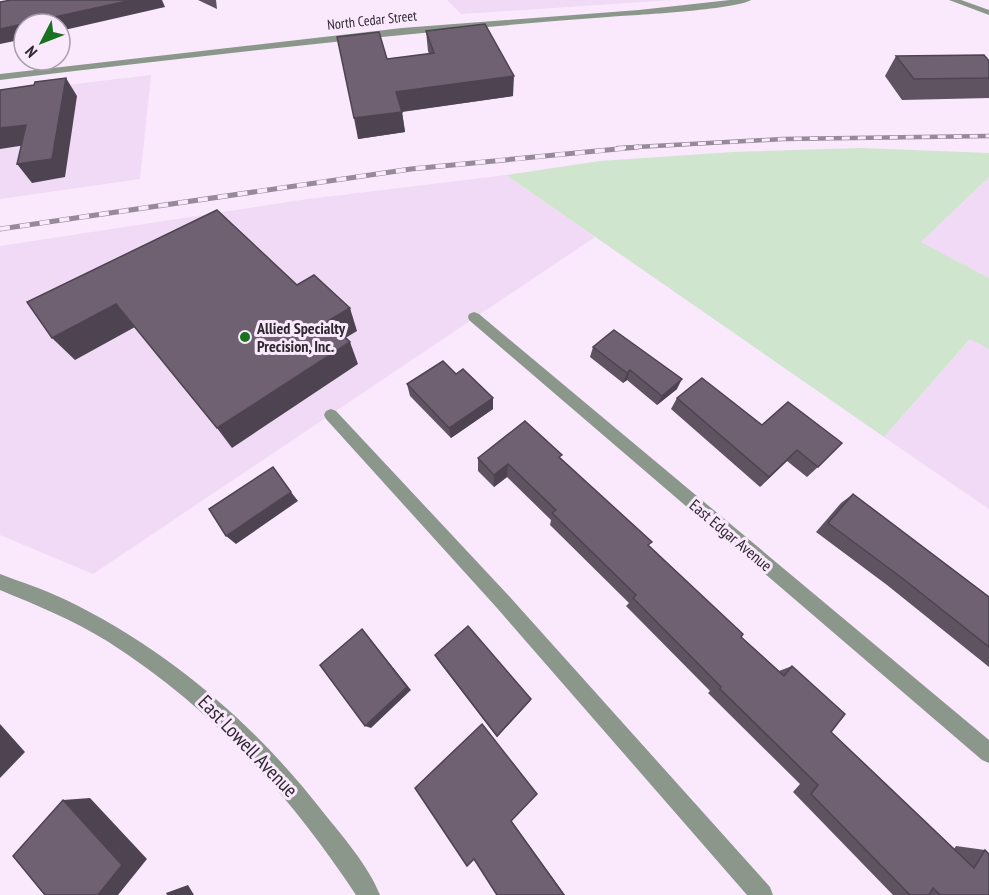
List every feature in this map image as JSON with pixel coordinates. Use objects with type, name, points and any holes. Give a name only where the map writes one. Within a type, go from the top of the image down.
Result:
[{"type":"street","name":"North Cedar Street","points":[[0,77],[379,32],[484,22],[641,13],[747,0]]},
{"type":"street","points":[[953,0],[989,13]]},
{"type":"street","name":"East Edgar Avenue","points":[[474,317],[989,753]]},
{"type":"street","points":[[332,415],[511,610],[762,895]]},
{"type":"street","name":"East Lowell Avenue","points":[[0,582],[37,595],[115,635],[191,688],[241,733],[315,818],[369,895]]},
{"type":"shaded area","points":[[447,0],[673,0],[461,14]]},
{"type":"shaded area","points":[[151,75],[140,179],[0,199],[0,93]]},
{"type":"shaded area","points":[[506,175],[595,237],[93,574],[0,535],[0,246],[301,200]]},
{"type":"shaded area","points":[[989,177],[989,278],[921,242]]},
{"type":"shaded area","points":[[989,318],[989,509],[884,437]]},
{"type":"green space","points":[[861,148],[989,153],[989,177],[921,242],[989,278],[989,349],[970,339],[884,437],[506,175],[600,161],[733,152]]},
{"type":"building","points":[[11,0],[132,0],[72,13],[12,12],[12,26],[0,29],[0,2]]},
{"type":"building","points":[[485,24],[514,76],[396,92],[402,112],[354,118],[337,37],[379,32],[387,59],[434,53],[426,31]]},
{"type":"building","points":[[984,55],[989,61],[989,78],[914,79],[896,56]]},
{"type":"building","points":[[66,78],[52,159],[17,164],[26,125],[0,128],[0,90]]},
{"type":"building","name":"Allied Specialty Precision, Inc.","points":[[217,210],[297,285],[314,275],[350,308],[328,321],[350,342],[217,428],[116,304],[52,338],[27,302]]},
{"type":"building","points":[[614,330],[682,379],[662,396],[630,370],[627,373],[593,347]]},
{"type":"building","points":[[443,361],[456,374],[463,369],[493,398],[449,428],[407,384]]},
{"type":"building","points":[[702,378],[762,425],[788,402],[842,443],[818,467],[797,450],[769,477],[677,398]]},
{"type":"building","points":[[525,421],[562,455],[559,457],[652,542],[648,545],[743,634],[741,637],[784,676],[792,666],[845,714],[831,732],[974,868],[985,850],[989,854],[989,895],[940,895],[933,888],[929,895],[910,895],[811,794],[818,785],[720,689],[721,687],[633,598],[636,595],[552,513],[556,510],[508,464],[494,475],[478,458]]},
{"type":"building","points":[[273,467],[291,492],[226,536],[209,509]]},
{"type":"building","points":[[853,494],[989,597],[989,647],[828,523]]},
{"type":"building","points":[[468,626],[531,699],[497,736],[435,655]]},
{"type":"building","points":[[362,629],[407,687],[365,726],[320,665]]},
{"type":"building","points":[[482,724],[537,794],[511,821],[564,895],[497,895],[474,859],[467,866],[415,788]]},
{"type":"building","points":[[63,800],[122,865],[98,895],[45,895],[13,856]]},
{"type":"railway","points":[[618,148],[783,139],[989,136]]},
{"type":"railway","points":[[0,229],[411,169],[638,147]]},
{"type":"place","name":"Allied Specialty Precision, Inc.","points":[[245,337]]}]
